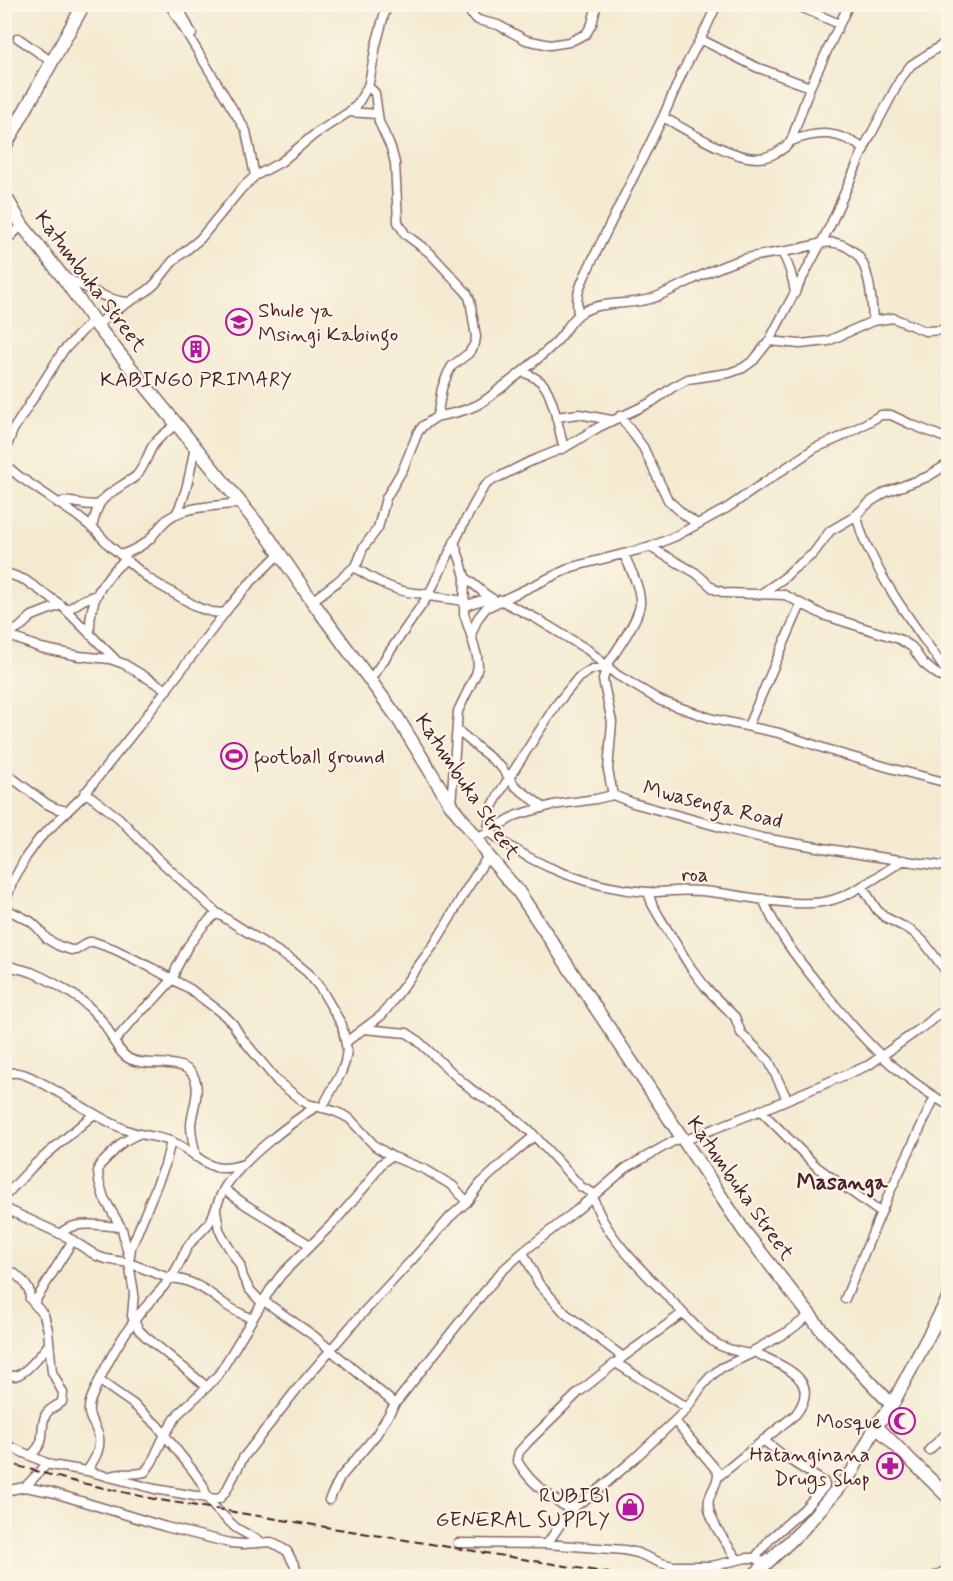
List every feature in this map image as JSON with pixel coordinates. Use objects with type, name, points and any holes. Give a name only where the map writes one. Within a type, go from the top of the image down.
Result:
[{"type":"main road","points":[[4,148],[84,4]]},
{"type":"main road","name":"Katumbuka Street","points":[[4,194],[22,225],[95,323],[269,538],[312,602],[397,717],[451,805],[482,834],[488,856],[518,891],[744,1231],[824,1333],[892,1405]]},
{"type":"main road","points":[[753,1576],[761,1561],[802,1530],[852,1472],[876,1426],[892,1405],[948,1299]]},
{"type":"main road","points":[[876,1426],[948,1497]]},
{"type":"street","points":[[169,4],[246,131],[255,176]]},
{"type":"street","points":[[177,4],[197,47],[247,132],[255,176]]},
{"type":"street","points":[[380,4],[383,19]]},
{"type":"street","points":[[4,454],[13,430],[63,351],[95,323],[155,284],[173,261],[200,239],[241,189],[255,176],[281,162],[315,134],[349,112],[362,98],[368,86],[387,4]]},
{"type":"street","points":[[469,4],[471,14],[478,20],[498,25],[526,40],[550,45],[569,42],[586,34],[592,24],[597,4]]},
{"type":"street","points":[[578,314],[576,298],[579,289],[663,117],[683,70],[717,4]]},
{"type":"street","points":[[794,4],[839,24]]},
{"type":"street","points":[[791,141],[810,87],[849,4]]},
{"type":"street","points":[[18,38],[52,62]]},
{"type":"street","points":[[700,39],[756,67],[810,87]]},
{"type":"street","points":[[370,680],[429,594],[483,488],[489,482],[564,448],[615,418],[652,402],[673,387],[688,380],[729,373],[743,368],[754,360],[769,342],[795,293],[893,92],[908,68],[948,41]]},
{"type":"street","points":[[368,86],[375,93],[382,131],[391,148],[395,163],[398,222],[405,234],[430,253],[470,300],[476,341],[466,356],[452,366],[442,388],[436,417]]},
{"type":"street","points":[[349,112],[378,114]]},
{"type":"street","points":[[663,117],[723,149],[750,158],[766,157],[791,141],[815,134],[844,137],[864,149]]},
{"type":"street","points":[[4,243],[22,225]]},
{"type":"street","points":[[312,602],[358,562],[363,548],[378,528],[386,498],[403,469],[418,432],[423,426],[436,417],[480,404],[523,372],[562,336],[578,314],[593,308],[649,300],[708,272],[741,260],[821,242],[838,243],[860,258],[868,279],[873,321]]},
{"type":"street","points":[[782,252],[791,272],[795,293]]},
{"type":"street","points":[[62,276],[120,302],[129,302]]},
{"type":"street","points":[[769,342],[800,344],[828,340],[873,321],[893,318],[925,331],[948,330]]},
{"type":"street","points":[[523,372],[537,379],[547,390],[564,448]]},
{"type":"street","points":[[556,417],[579,414],[615,418],[643,447],[668,500],[697,524]]},
{"type":"street","points":[[471,635],[481,612],[497,601],[524,591],[572,567],[650,547],[727,508],[815,448],[881,415],[891,415],[948,439]]},
{"type":"street","points":[[92,528],[99,504],[110,493],[136,476],[153,446],[177,424]]},
{"type":"street","points":[[176,514],[182,504],[190,479],[195,446]]},
{"type":"street","points":[[4,464],[92,528],[149,579],[199,608],[225,614]]},
{"type":"street","points":[[761,594],[813,554],[830,531],[857,515],[870,502],[883,494],[927,477],[948,464]]},
{"type":"street","points":[[58,503],[72,501],[88,505],[99,504]]},
{"type":"street","points":[[90,635],[90,611],[96,595],[124,557],[150,539],[167,520],[176,514],[193,509],[241,503]]},
{"type":"street","points":[[857,515],[861,535],[879,572],[948,674]]},
{"type":"street","points":[[451,805],[458,711],[478,666],[464,614],[465,578],[454,543]]},
{"type":"street","points":[[650,547],[696,573],[714,589],[725,593],[785,595],[823,615],[900,639],[912,647],[929,667],[948,681]]},
{"type":"street","points":[[279,554],[248,585],[86,792],[39,839],[12,883],[4,907],[30,921],[47,939],[59,946],[71,950],[81,948],[89,942],[102,944],[173,979],[208,1002],[228,1019],[278,1082],[301,1100],[350,1119],[375,1146],[391,1156],[426,1170],[453,1186],[467,1202]]},
{"type":"street","points":[[613,795],[608,770],[612,722],[603,680],[606,667],[637,615],[640,604],[638,591],[624,554]]},
{"type":"street","points":[[354,567],[383,584],[410,593],[429,594],[464,604],[485,599],[497,601]]},
{"type":"street","points":[[4,572],[25,580],[64,607],[118,662]]},
{"type":"street","points":[[465,578],[497,601],[537,619],[588,650],[606,667],[661,701],[719,721],[778,733],[821,748],[948,783]]},
{"type":"street","points":[[6,634],[19,628],[32,616],[96,595]]},
{"type":"street","points":[[748,726],[801,604]]},
{"type":"street","points":[[6,634],[41,648],[79,656],[110,659],[132,669],[166,690]]},
{"type":"street","points":[[482,834],[491,809],[556,705],[578,678],[592,669],[606,667]]},
{"type":"street","points":[[457,730],[501,767],[520,790],[543,807]]},
{"type":"street","points":[[4,772],[48,804],[68,811]]},
{"type":"street","points":[[86,792],[119,818],[156,857],[217,913],[277,950],[308,974],[321,989],[342,1025],[347,1050],[341,1073],[320,1107],[301,1117],[244,1164],[224,1188],[210,1221],[188,1247],[171,1278],[119,1342],[88,1408],[99,1443],[94,1460],[87,1472]]},
{"type":"street","name":"Mwasenga Road","points":[[482,834],[518,815],[543,807],[613,795],[662,811],[763,838],[948,867]]},
{"type":"street","name":"roa","points":[[482,834],[543,866],[571,877],[612,887],[648,892],[708,891],[781,902],[830,901],[852,892],[904,861]]},
{"type":"street","points":[[346,1042],[382,1015],[435,943],[488,856]]},
{"type":"street","points":[[862,886],[877,910],[885,917],[912,931],[924,942],[948,974]]},
{"type":"street","points":[[648,892],[652,904],[691,969],[735,1017],[741,1033],[769,1061],[788,1099]]},
{"type":"street","points":[[763,899],[787,945],[839,1010],[882,1056],[903,1074],[948,1105]]},
{"type":"street","points":[[114,1042],[173,979],[192,941],[217,913]]},
{"type":"street","points":[[4,964],[14,969],[29,971],[59,986],[87,1005],[103,1022],[126,1057],[132,1060],[172,1065],[192,1073],[196,1082],[197,1094],[192,1123],[196,1157]]},
{"type":"street","points":[[329,1500],[340,1478],[375,1435],[395,1404],[501,1272],[626,1168],[682,1139],[788,1099],[869,1065],[928,1023],[948,1005]]},
{"type":"street","points":[[364,1029],[407,1034],[416,1039],[460,1080],[506,1111],[534,1136],[576,1182],[594,1195],[595,1205],[608,1229],[646,1275],[704,1334],[723,1347],[752,1352],[797,1375],[805,1387],[806,1395],[803,1404],[796,1413],[719,1476],[710,1498],[709,1507],[718,1530],[737,1559]]},
{"type":"street","points":[[6,1073],[20,1073],[36,1080],[127,1131],[171,1141],[206,1163],[225,1169],[244,1164]]},
{"type":"street","points":[[845,1299],[888,1196],[935,1097]]},
{"type":"street","points":[[760,1110],[817,1167],[881,1213]]},
{"type":"street","points":[[4,1197],[34,1165],[94,1114]]},
{"type":"street","points":[[138,1134],[123,1142],[99,1166],[98,1172],[101,1189],[125,1239],[134,1290],[132,1313],[134,1321],[145,1336],[207,1388]]},
{"type":"street","points":[[4,1444],[47,1464],[155,1489],[219,1499],[243,1458],[330,1351],[450,1217],[467,1202],[480,1184],[534,1136]]},
{"type":"street","points":[[129,1263],[131,1248],[165,1165],[171,1141]]},
{"type":"street","points":[[107,1477],[120,1473],[144,1472],[179,1413],[207,1388],[223,1368],[280,1275],[337,1219],[369,1182],[381,1164],[391,1156]]},
{"type":"street","points":[[224,1188],[246,1205],[310,1245]]},
{"type":"street","points":[[216,1207],[223,1238],[240,1265],[249,1289],[263,1302],[314,1336],[395,1404]]},
{"type":"street","points":[[6,1211],[73,1240],[106,1259],[129,1263],[171,1278],[193,1282],[224,1304],[252,1319]]},
{"type":"street","points":[[60,1234],[75,1225],[138,1230]]},
{"type":"street","points":[[34,1303],[73,1240]]},
{"type":"street","points":[[523,1252],[539,1284],[566,1314],[620,1360],[687,1408]]},
{"type":"street","points":[[4,1269],[14,1273],[23,1281],[29,1290],[30,1299],[40,1309],[47,1323],[52,1372],[64,1398],[45,1416],[41,1443],[31,1455]]},
{"type":"street","points":[[570,1510],[536,1484],[521,1467],[517,1460],[519,1452],[558,1411],[620,1360],[683,1313]]},
{"type":"street","points":[[547,1544],[570,1510],[627,1466],[687,1408],[702,1386],[716,1372],[779,1337],[810,1315]]},
{"type":"street","points":[[4,1374],[13,1376],[20,1374],[49,1344]]},
{"type":"street","points":[[100,1381],[144,1412],[165,1434],[203,1485],[207,1498],[221,1514],[236,1528],[261,1542]]},
{"type":"street","points":[[675,1420],[719,1476]]},
{"type":"street","points":[[929,1450],[948,1432]]},
{"type":"street","points":[[458,1543],[547,1544],[624,1550],[647,1556],[666,1565],[712,1566],[737,1559],[761,1561],[770,1539],[803,1510],[825,1486],[824,1482],[763,1440]]},
{"type":"street","points":[[25,1487],[47,1464]]},
{"type":"street","points":[[4,1491],[25,1487],[51,1492],[138,1520],[207,1538],[243,1544],[271,1542],[287,1551],[300,1576]]},
{"type":"street","points":[[935,1576],[948,1569]]},
{"type":"railway","points":[[4,1462],[68,1480],[154,1499],[627,1576]]},
{"type":"place","name":"Shule ya Msingi Kabingo","points":[[239,322]]},
{"type":"place","name":"KABINGO PRIMARY","points":[[196,349]]},
{"type":"place","name":"football ground","points":[[234,756]]},
{"type":"place","name":"Mosque","points":[[902,1421]]},
{"type":"place","name":"Hatanginana Drugs Shop","points":[[890,1466]]},
{"type":"place","name":"RUBIBI GENERAL SUPPLY","points":[[630,1507]]},
{"type":"district","name":"Masanga","points":[[842,1181]]}]
